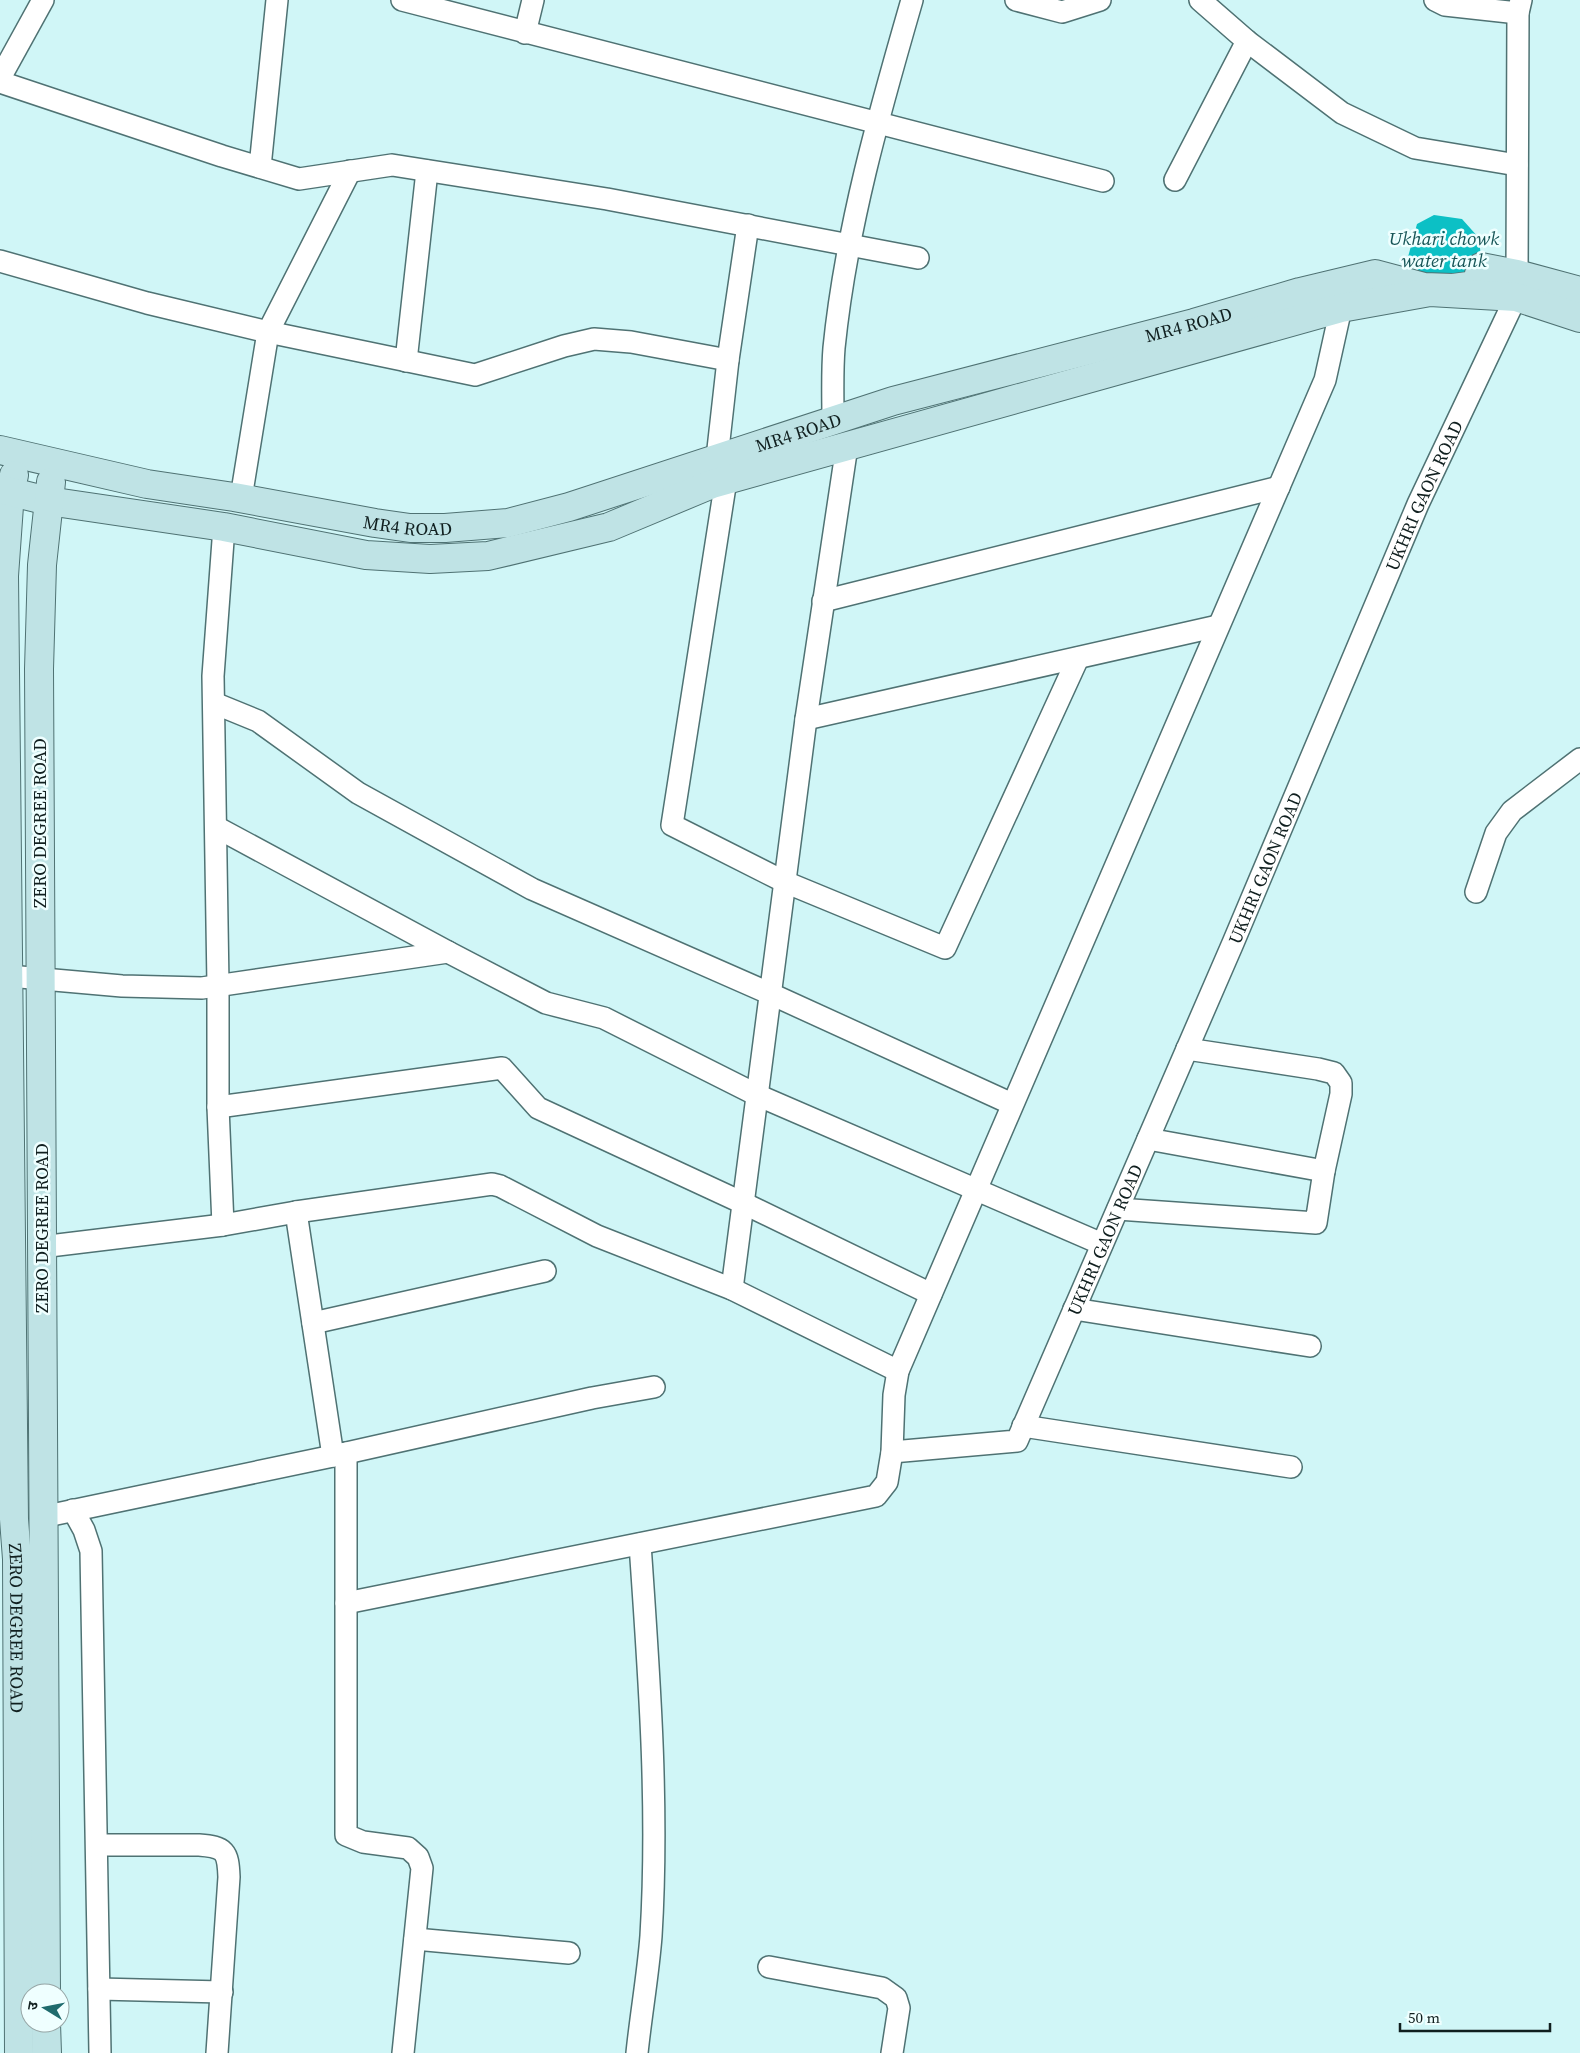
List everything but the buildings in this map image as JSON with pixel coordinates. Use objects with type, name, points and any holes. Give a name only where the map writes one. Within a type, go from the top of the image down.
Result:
[{"type":"street","points":[[0,78],[43,0]]},
{"type":"street","points":[[260,168],[277,0]]},
{"type":"street","points":[[402,0],[1103,182]]},
{"type":"street","points":[[525,33],[533,0]]},
{"type":"street","points":[[833,421],[834,350],[849,245],[876,123],[912,0]]},
{"type":"street","points":[[1016,0],[1062,12],[1100,0]]},
{"type":"street","points":[[1200,0],[1247,41],[1342,113],[1415,148],[1517,165]]},
{"type":"street","points":[[1436,0],[1445,5],[1520,7],[1516,285]]},
{"type":"street","points":[[1175,180],[1247,41]]},
{"type":"street","points":[[0,82],[260,168],[299,179],[392,165],[608,199],[918,258]]},
{"type":"street","points":[[241,498],[268,332],[350,171]]},
{"type":"street","points":[[406,361],[427,171]]},
{"type":"street","points":[[748,225],[728,360],[722,469],[672,825],[785,882],[945,948],[1078,658]]},
{"type":"street","points":[[0,261],[147,303],[268,332],[475,375],[564,346],[594,339],[632,342],[728,360]]},
{"type":"street","name":"MR4 ROAD","points":[[5,490],[48,501],[224,527],[366,555],[430,560],[488,556],[609,526],[712,484],[722,469],[833,421],[893,401],[1194,323],[1300,292],[1375,274],[1424,287],[1453,288],[1476,285],[1481,267],[1580,318]]},
{"type":"street","name":"MR4 ROAD","points":[[9,452],[54,464],[147,484],[241,498],[410,528],[445,528],[508,523],[722,469],[847,446],[1341,308],[1430,292],[1516,285],[1580,291]]},
{"type":"street","name":"UKHRI GAON ROAD","points":[[1020,1434],[1187,1049],[1418,504],[1516,285]]},
{"type":"street","points":[[346,1603],[876,1496],[886,1482],[892,1452],[894,1395],[898,1371],[1325,380],[1341,308]]},
{"type":"street","points":[[732,1289],[806,719],[847,446]]},
{"type":"street","name":"ZERO DEGREE ROAD","points":[[9,452],[4,525],[9,976],[7,1521],[17,1559],[9,1905],[19,2053]]},
{"type":"street","name":"ZERO DEGREE ROAD","points":[[46,1983],[42,1517],[39,669],[42,565],[48,501],[54,464]]},
{"type":"street","points":[[823,600],[1278,487]]},
{"type":"street","points":[[223,1225],[218,1108],[213,676],[224,527]]},
{"type":"street","points":[[806,719],[1218,626]]},
{"type":"street","points":[[214,703],[258,721],[358,793],[532,889],[771,994],[1012,1104]]},
{"type":"street","points":[[1476,892],[1496,833],[1512,811],[1580,758]]},
{"type":"street","points":[[216,826],[546,1004],[604,1018],[757,1096],[1102,1244]]},
{"type":"street","points":[[9,976],[122,986],[202,988],[448,952]]},
{"type":"street","points":[[1118,1209],[1316,1223],[1324,1171],[1341,1094],[1340,1083],[1334,1073],[1318,1068],[1187,1049]]},
{"type":"street","points":[[218,1108],[502,1068],[538,1108],[743,1203],[931,1294]]},
{"type":"street","points":[[1148,1139],[1324,1171]]},
{"type":"street","points":[[41,1247],[223,1225],[296,1212],[492,1184],[500,1186],[597,1236],[732,1289],[898,1371]]},
{"type":"street","points":[[296,1212],[313,1323],[340,1455],[346,1603],[346,1835],[363,1842],[408,1848],[418,1857],[422,1868],[403,2053]]},
{"type":"street","points":[[313,1323],[545,1271]]},
{"type":"street","points":[[1074,1309],[1310,1346]]},
{"type":"street","points":[[7,1521],[42,1517],[340,1455],[592,1398],[654,1386]]},
{"type":"street","points":[[892,1452],[1020,1434],[1291,1467]]},
{"type":"street","points":[[73,1510],[84,1530],[91,1551],[100,2053]]},
{"type":"street","points":[[637,2053],[651,1937],[654,1830],[651,1704],[640,1544]]},
{"type":"street","points":[[97,1845],[199,1845],[215,1846],[224,1852],[228,1860],[230,1877],[217,2053]]},
{"type":"street","points":[[9,1905],[46,1902]]},
{"type":"street","points":[[415,1939],[570,1953]]},
{"type":"street","points":[[769,1967],[882,1988],[896,1998],[899,2008],[892,2053]]},
{"type":"street","points":[[99,1989],[222,1992]]},
{"type":"street","points":[[46,2033],[47,2053]]},
{"type":"water","name":"Ukhari chowk water tank","points":[[1434,215],[1462,219],[1479,238],[1481,258],[1468,276],[1440,279],[1427,277],[1421,273],[1408,257],[1417,224]]}]
